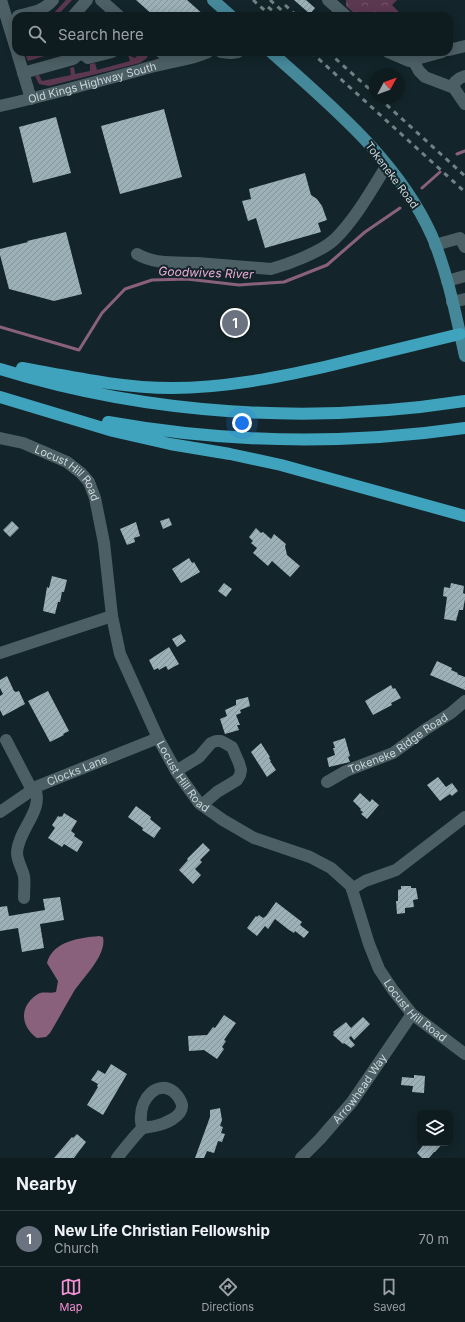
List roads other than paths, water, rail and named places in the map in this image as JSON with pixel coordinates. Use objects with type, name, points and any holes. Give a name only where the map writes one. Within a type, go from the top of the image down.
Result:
[{"type":"highway","points":[[0,364],[124,384],[170,388],[203,387],[236,384],[270,378],[460,334]]},
{"type":"highway","points":[[0,369],[42,381],[113,396],[156,403],[221,410],[293,414],[330,413],[403,408],[462,401]]},
{"type":"highway","points":[[0,397],[70,415],[113,423],[178,433],[237,438],[288,440],[362,438],[465,428]]},
{"type":"highway","points":[[0,397],[113,431],[170,444],[254,459],[465,516]]},
{"type":"main road","points":[[213,0],[224,12]]},
{"type":"main road","name":"Tokeneke Road","points":[[275,56],[346,120],[368,143],[417,207],[435,245],[447,281],[465,356]]},
{"type":"street","points":[[1,0],[12,14]]},
{"type":"street","points":[[34,12],[46,8],[53,0]]},
{"type":"street","points":[[101,0],[114,12]]},
{"type":"street","points":[[328,0],[342,12]]},
{"type":"street","points":[[76,12],[83,2]]},
{"type":"street","points":[[453,49],[465,46]]},
{"type":"street","points":[[18,56],[31,99]]},
{"type":"street","points":[[23,73],[73,60],[77,56]]},
{"type":"street","points":[[86,56],[88,58],[96,56]]},
{"type":"street","points":[[166,56],[172,61]]},
{"type":"street","name":"Old Kings Highway South","points":[[0,106],[79,87],[172,61],[198,56]]},
{"type":"street","points":[[400,56],[411,60],[426,56]]},
{"type":"street","points":[[411,60],[418,71],[425,77],[454,88],[465,104]]},
{"type":"street","points":[[454,88],[455,82],[465,76]]},
{"type":"street","points":[[137,254],[146,259],[167,263],[271,269],[284,266],[309,255],[334,240],[361,207],[387,166]]},
{"type":"street","points":[[435,245],[460,238],[465,247]]},
{"type":"street","points":[[447,281],[465,276]]},
{"type":"street","points":[[452,302],[465,299]]},
{"type":"street","name":"Locust Hill Road","points":[[0,438],[23,443],[67,462],[81,473],[89,482],[95,498],[104,543],[112,616],[120,654],[158,738],[176,771],[202,805],[223,820],[254,838],[310,857],[331,868],[351,886],[379,969],[393,990],[412,1014],[465,1054]]},
{"type":"street","points":[[0,653],[112,616]]},
{"type":"street","name":"Tokeneke Ridge Road","points":[[327,782],[346,771],[393,753],[451,713],[465,701]]},
{"type":"street","name":"Clocks Lane","points":[[0,812],[50,780],[158,738]]},
{"type":"street","points":[[6,740],[34,789],[38,799],[37,806],[22,835],[18,852],[18,863],[24,876],[24,898]]},
{"type":"street","points":[[176,771],[199,756],[211,743],[221,741],[232,747],[241,770],[240,776],[237,780],[217,792],[202,805]]},
{"type":"street","points":[[352,889],[365,881],[396,870],[465,817]]},
{"type":"street","name":"Arrowhead Way","points":[[301,1158],[320,1139],[352,1102],[412,1014]]},
{"type":"street","points":[[117,1158],[142,1128]]},
{"type":"waterway","name":"Goodwives River","points":[[457,154],[465,151]]},
{"type":"waterway","name":"Goodwives River","points":[[422,188],[440,172]]},
{"type":"waterway","name":"Goodwives River","points":[[0,327],[79,350],[102,313],[125,289],[152,280],[187,279],[239,285],[284,282],[327,265],[365,232],[400,208]]},
{"type":"railway","points":[[253,0],[266,12]]},
{"type":"railway","points":[[270,0],[284,12]]},
{"type":"railway","points":[[285,5],[293,12]]},
{"type":"railway","points":[[268,7],[274,12]]},
{"type":"railway","points":[[315,56],[465,192]]},
{"type":"railway","points":[[332,56],[369,89]]},
{"type":"railway","points":[[386,104],[465,176]]},
{"type":"place","name":"New Life Christian Fellowship","points":[[235,323]]}]
